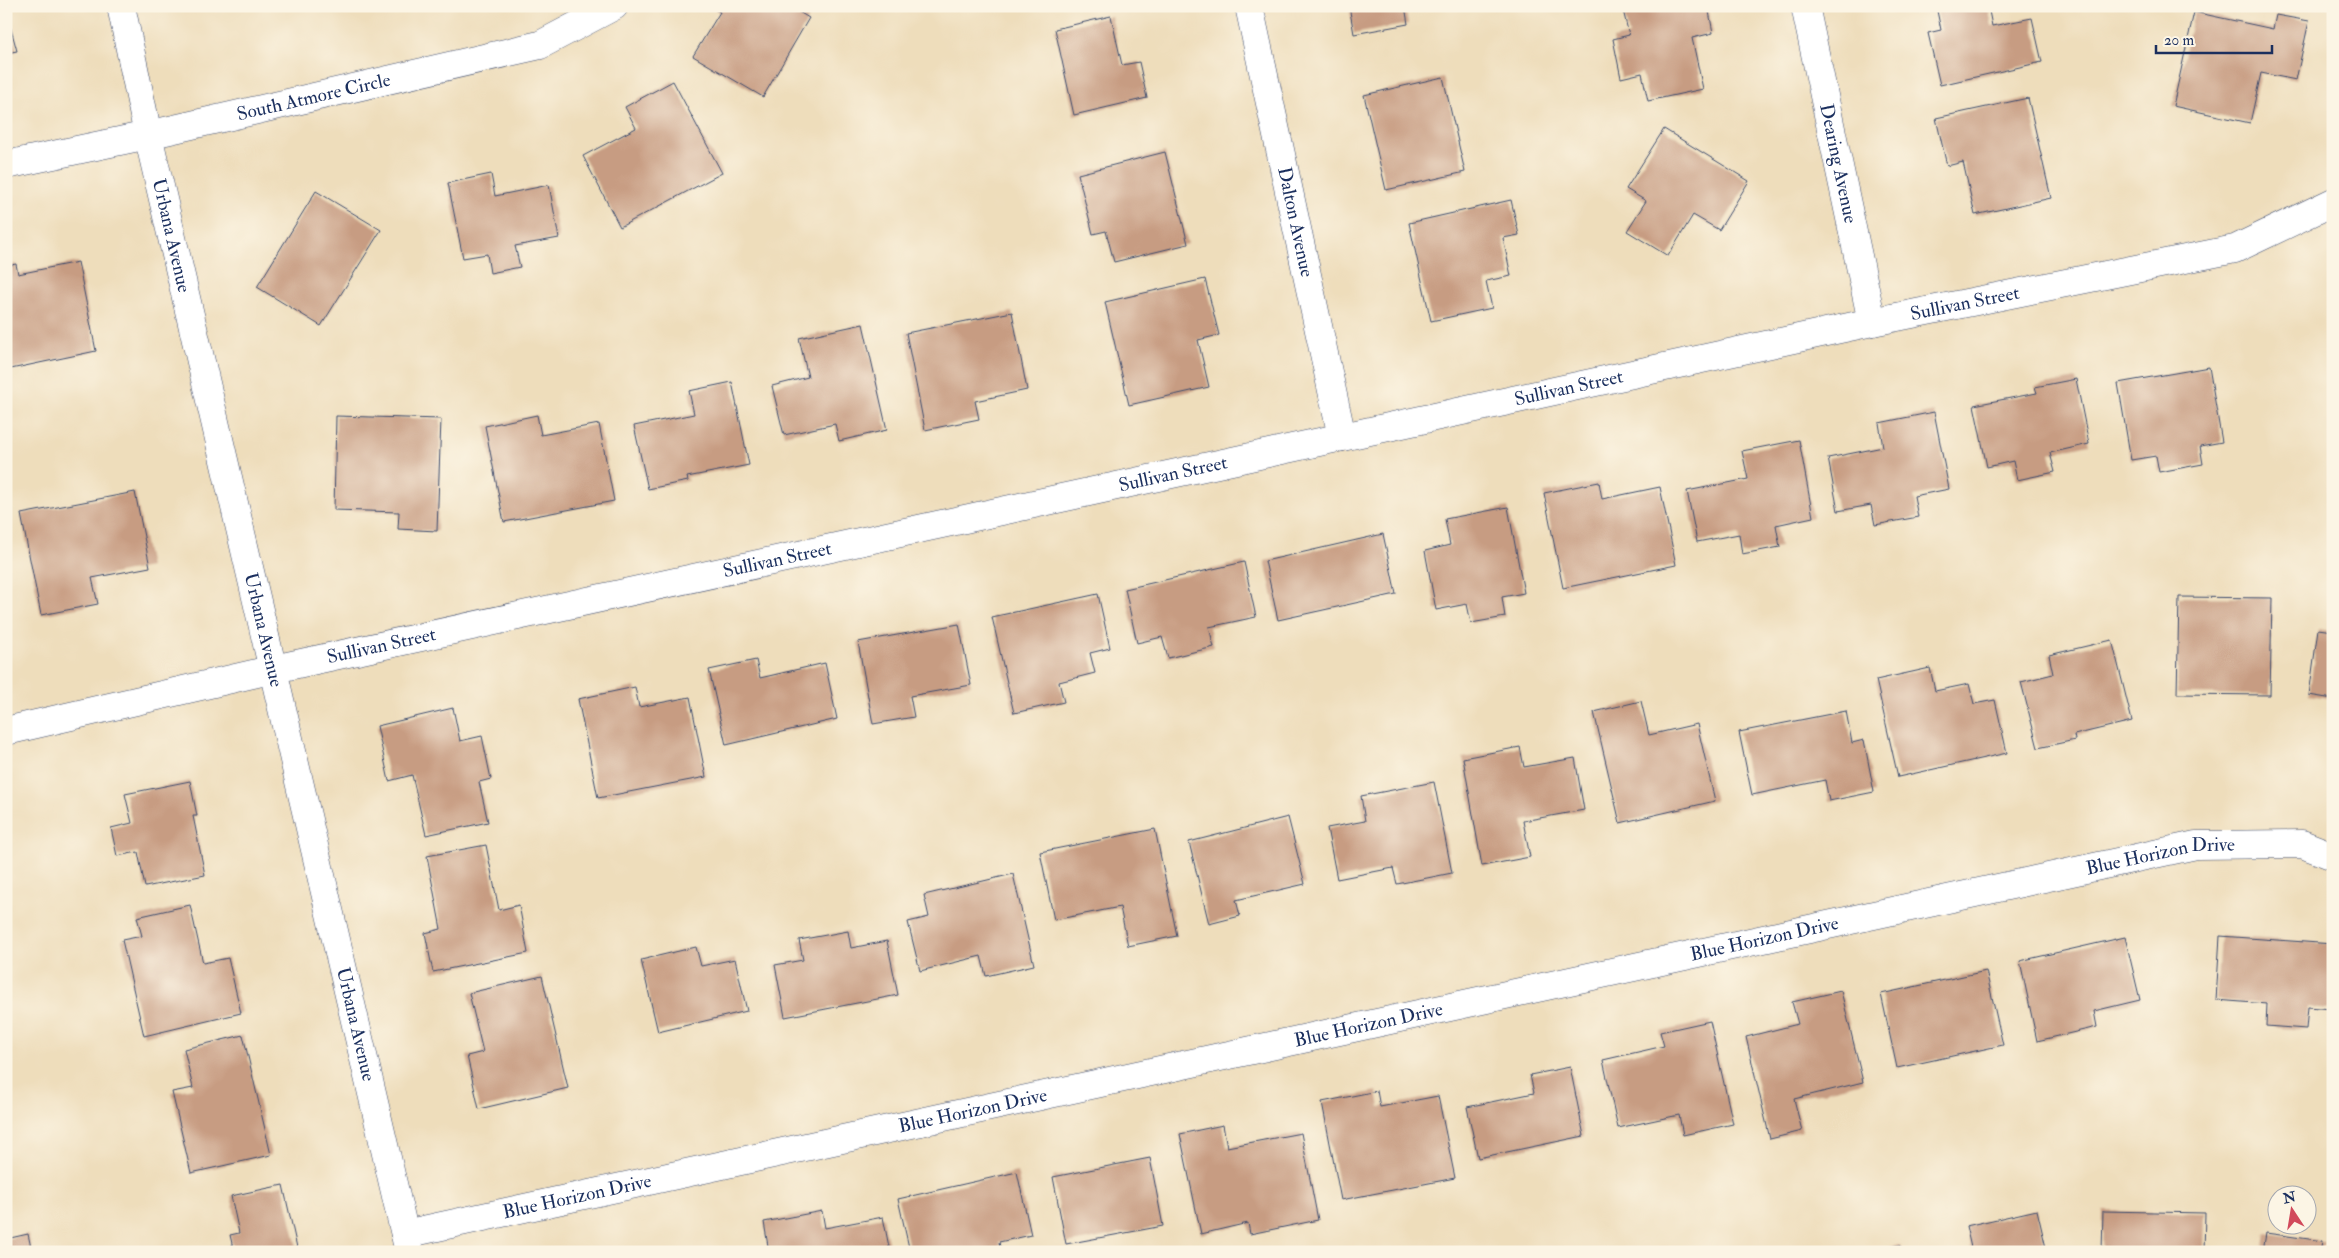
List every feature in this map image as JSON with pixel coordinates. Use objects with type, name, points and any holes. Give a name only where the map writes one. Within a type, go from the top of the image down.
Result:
[{"type":"street","name":"Urbana Avenue","points":[[121,6],[148,135],[407,1243]]},
{"type":"street","name":"Dalton Avenue","points":[[1249,6],[1342,437]]},
{"type":"street","name":"Dearing Avenue","points":[[1805,6],[1872,322]]},
{"type":"street","name":"South Atmore Circle","points":[[6,165],[148,135],[540,45],[614,7]]},
{"type":"street","name":"Sullivan Street","points":[[6,731],[274,669],[1872,322],[2235,249],[2333,202]]},
{"type":"street","name":"Blue Horizon Drive","points":[[407,1243],[2196,845],[2302,844],[2333,856]]},
{"type":"building","points":[[716,6],[789,6],[809,18],[763,97],[693,56],[720,12],[715,9]]},
{"type":"building","points":[[1349,6],[1405,6],[1408,24],[1354,34]]},
{"type":"building","points":[[1622,6],[1708,6],[1713,33],[1692,38],[1703,89],[1648,101],[1642,73],[1621,78],[1613,39],[1629,35]]},
{"type":"building","points":[[1936,6],[1988,6],[1992,26],[2032,18],[2042,62],[1940,85],[1928,33],[1941,30]]},
{"type":"building","points":[[6,11],[17,51],[6,53]]},
{"type":"building","points":[[2194,12],[2273,29],[2276,15],[2309,21],[2296,80],[2261,73],[2250,123],[2173,106]]},
{"type":"building","points":[[1111,16],[1122,65],[1139,62],[1147,98],[1074,115],[1055,29]]},
{"type":"building","points":[[1443,77],[1465,172],[1386,190],[1364,95]]},
{"type":"building","points":[[673,81],[722,173],[620,227],[583,156],[636,128],[625,107]]},
{"type":"building","points":[[2028,98],[2051,198],[1975,215],[1963,162],[1947,166],[1936,118]]},
{"type":"building","points":[[1664,129],[1749,181],[1719,230],[1693,215],[1668,256],[1627,231],[1646,201],[1626,189]]},
{"type":"building","points":[[1165,152],[1188,244],[1114,262],[1106,231],[1093,234],[1078,174]]},
{"type":"building","points":[[491,174],[495,196],[549,185],[559,238],[515,246],[520,267],[490,273],[487,254],[463,258],[448,183]]},
{"type":"building","points":[[316,191],[381,230],[321,326],[257,287]]},
{"type":"building","points":[[1511,200],[1519,235],[1503,238],[1511,276],[1486,281],[1492,308],[1431,321],[1409,223]]},
{"type":"building","points":[[78,262],[96,351],[6,370],[6,266],[16,264],[18,274]]},
{"type":"building","points":[[1205,279],[1219,335],[1198,340],[1209,387],[1129,405],[1105,302]]},
{"type":"building","points":[[1012,312],[1027,390],[975,401],[979,419],[925,430],[906,333]]},
{"type":"building","points":[[863,324],[887,430],[839,441],[835,424],[784,435],[772,386],[808,377],[799,338]]},
{"type":"building","points":[[2209,367],[2222,442],[2200,446],[2203,464],[2159,472],[2156,456],[2131,460],[2118,383]]},
{"type":"building","points":[[2076,379],[2089,444],[2050,453],[2055,472],[2017,480],[2013,461],[1987,467],[1974,405],[2037,393],[2035,387]]},
{"type":"building","points":[[732,382],[749,465],[687,477],[688,481],[648,489],[634,426],[694,414],[689,391]]},
{"type":"building","points":[[1934,412],[1949,489],[1914,496],[1918,517],[1875,525],[1871,505],[1838,511],[1828,458],[1883,447],[1879,423]]},
{"type":"building","points":[[537,415],[541,435],[599,424],[614,501],[504,522],[485,426]]},
{"type":"building","points":[[336,416],[441,419],[437,531],[398,529],[399,512],[334,510]]},
{"type":"building","points":[[1799,440],[1813,517],[1776,525],[1780,547],[1742,554],[1739,534],[1697,542],[1687,491],[1748,479],[1742,451]]},
{"type":"building","points":[[1599,482],[1602,499],[1660,487],[1676,565],[1563,588],[1544,493]]},
{"type":"building","points":[[135,492],[150,567],[92,578],[98,604],[41,615],[21,514]]},
{"type":"building","points":[[1508,507],[1524,593],[1502,597],[1505,617],[1471,623],[1467,604],[1436,610],[1425,551],[1450,545],[1445,519]]},
{"type":"building","points":[[1383,534],[1396,594],[1278,620],[1265,561]]},
{"type":"building","points":[[1244,562],[1256,617],[1209,627],[1214,647],[1168,658],[1162,637],[1137,643],[1125,589]]},
{"type":"building","points":[[1098,594],[1110,648],[1090,653],[1095,673],[1059,682],[1064,702],[1014,713],[992,617]]},
{"type":"building","points":[[2179,597],[2272,598],[2270,695],[2177,694]]},
{"type":"building","points":[[959,624],[971,685],[910,696],[914,717],[873,724],[858,642]]},
{"type":"building","points":[[2318,629],[2333,631],[2333,699],[2309,695]]},
{"type":"building","points":[[2112,640],[2132,721],[2074,735],[2075,740],[2038,748],[2021,682],[2053,674],[2049,655]]},
{"type":"building","points":[[756,660],[760,678],[825,663],[837,719],[726,745],[709,670]]},
{"type":"building","points":[[1930,668],[1935,691],[1969,684],[1974,704],[1995,700],[2007,753],[1898,777],[1876,680]]},
{"type":"building","points":[[635,687],[639,707],[690,697],[706,777],[598,798],[578,699]]},
{"type":"building","points":[[1641,701],[1649,735],[1697,724],[1715,801],[1620,823],[1594,712]]},
{"type":"building","points":[[453,708],[460,741],[482,736],[491,779],[479,782],[488,822],[426,835],[412,775],[389,781],[377,726]]},
{"type":"building","points":[[1846,711],[1852,743],[1864,740],[1874,792],[1829,801],[1825,780],[1752,795],[1739,732]]},
{"type":"building","points":[[1520,747],[1524,767],[1575,758],[1584,810],[1523,821],[1530,857],[1482,866],[1463,758]]},
{"type":"building","points":[[190,781],[197,816],[193,816],[205,875],[145,887],[138,852],[117,856],[111,828],[132,823],[125,794]]},
{"type":"building","points":[[1434,782],[1452,873],[1397,884],[1393,868],[1337,879],[1327,828],[1365,821],[1361,796]]},
{"type":"building","points":[[1288,817],[1305,884],[1236,900],[1240,916],[1209,924],[1189,842]]},
{"type":"building","points":[[1155,829],[1177,936],[1128,946],[1120,907],[1054,920],[1040,852]]},
{"type":"building","points":[[486,845],[499,910],[519,905],[528,953],[433,972],[425,933],[441,929],[427,856]]},
{"type":"building","points":[[1013,874],[1034,965],[986,976],[981,956],[920,971],[908,922],[929,917],[924,895]]},
{"type":"building","points":[[190,905],[203,963],[228,958],[241,1013],[144,1036],[122,940],[142,936],[137,917]]},
{"type":"building","points":[[848,931],[851,948],[887,941],[898,995],[785,1017],[775,965],[803,960],[799,940]]},
{"type":"building","points":[[2220,936],[2333,944],[2330,1009],[2308,1007],[2306,1029],[2266,1026],[2267,1004],[2216,1000]]},
{"type":"building","points":[[2125,937],[2140,1000],[2094,1011],[2097,1027],[2037,1041],[2020,961]]},
{"type":"building","points":[[696,947],[701,966],[735,959],[747,1011],[658,1032],[641,960]]},
{"type":"building","points":[[1986,971],[2003,1045],[1897,1068],[1881,994]]},
{"type":"building","points":[[542,976],[568,1088],[479,1109],[467,1056],[483,1052],[469,993]]},
{"type":"building","points":[[1841,991],[1863,1082],[1794,1099],[1802,1131],[1770,1139],[1746,1037],[1798,1024],[1792,1002]]},
{"type":"building","points":[[1710,1021],[1733,1124],[1683,1135],[1679,1115],[1618,1128],[1603,1060],[1664,1046],[1660,1032]]},
{"type":"building","points":[[243,1035],[271,1155],[191,1173],[172,1092],[193,1088],[184,1049]]},
{"type":"building","points":[[1570,1067],[1584,1136],[1478,1158],[1467,1107],[1534,1093],[1530,1075]]},
{"type":"building","points":[[1377,1091],[1380,1107],[1438,1096],[1455,1178],[1341,1200],[1322,1102]]},
{"type":"building","points":[[1223,1125],[1227,1147],[1301,1133],[1318,1220],[1250,1234],[1248,1223],[1201,1234],[1180,1134]]},
{"type":"building","points":[[1150,1158],[1163,1226],[1066,1244],[1053,1177]]},
{"type":"building","points":[[1017,1172],[1031,1235],[999,1242],[1001,1252],[910,1252],[898,1199]]},
{"type":"building","points":[[283,1185],[298,1252],[234,1252],[230,1235],[239,1233],[231,1196]]},
{"type":"building","points":[[2037,1210],[2047,1252],[1972,1252],[1966,1226]]},
{"type":"building","points":[[822,1211],[825,1228],[883,1217],[890,1252],[769,1252],[764,1222]]},
{"type":"building","points":[[2103,1211],[2205,1213],[2204,1252],[2102,1252]]},
{"type":"building","points":[[2266,1233],[2266,1236],[2287,1236],[2323,1241],[2321,1252],[2263,1252]]},
{"type":"building","points":[[28,1234],[32,1252],[6,1252],[6,1239]]},
{"type":"building","points":[[1900,1245],[1902,1252],[1870,1252],[1870,1251]]}]
